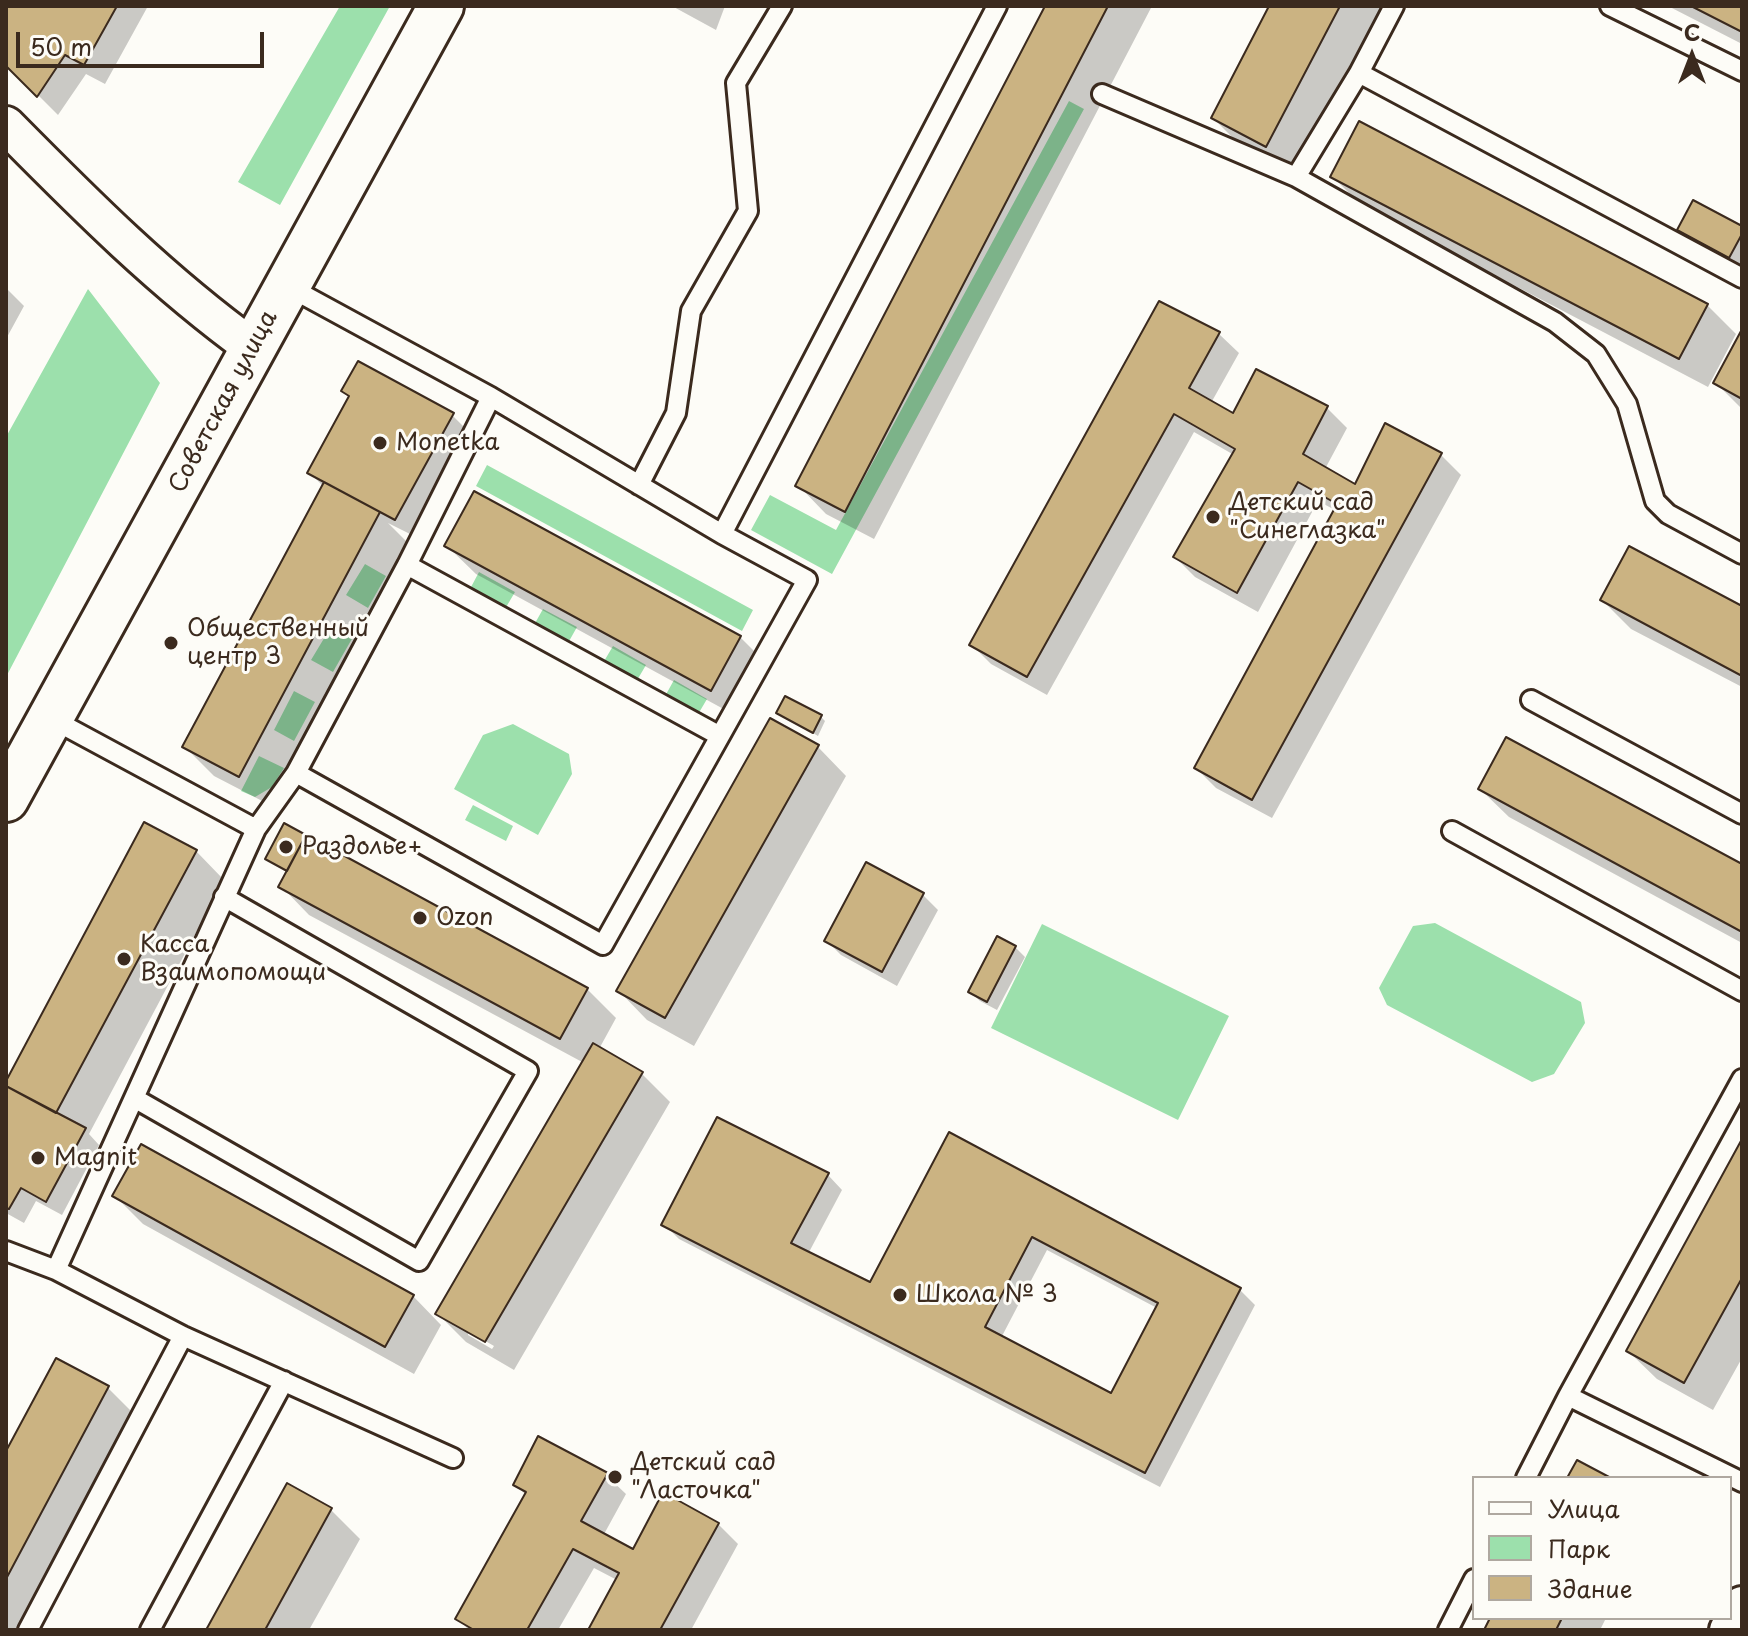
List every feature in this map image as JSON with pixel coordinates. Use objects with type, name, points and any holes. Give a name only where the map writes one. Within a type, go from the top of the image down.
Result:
[{"type":"main road","name":"Советская улица","points":[[6,799],[441,6]]},
{"type":"street","points":[[6,125],[157,273],[253,348]]},
{"type":"street","points":[[1728,1630],[1742,1605]]},
{"type":"lane","points":[[639,485],[676,413],[691,311],[748,211],[736,83],[782,6]]},
{"type":"lane","points":[[722,534],[997,6]]},
{"type":"lane","points":[[1296,177],[1359,73],[1394,6]]},
{"type":"lane","points":[[1610,6],[1742,71]]},
{"type":"lane","points":[[1359,73],[1742,278]]},
{"type":"lane","points":[[1102,94],[1296,177],[1555,322],[1596,354],[1627,404],[1655,501],[1668,514],[1742,554]]},
{"type":"lane","points":[[287,286],[491,397],[722,534],[807,580],[603,945],[296,773]]},
{"type":"lane","points":[[56,1270],[256,829],[296,773],[407,565],[491,397]]},
{"type":"lane","points":[[407,565],[720,736]]},
{"type":"lane","points":[[1531,700],[1742,814]]},
{"type":"lane","points":[[52,719],[256,829]]},
{"type":"lane","points":[[1452,831],[1742,991]]},
{"type":"lane","points":[[134,1098],[419,1261],[528,1071],[224,897]]},
{"type":"lane","points":[[1527,1476],[1742,1079]]},
{"type":"lane","points":[[6,1251],[56,1270],[183,1336],[453,1458]]},
{"type":"lane","points":[[28,1630],[183,1336]]},
{"type":"lane","points":[[150,1630],[284,1381]]},
{"type":"lane","points":[[1568,1396],[1730,1476]]},
{"type":"lane","points":[[1448,1630],[1472,1583]]},
{"type":"green space","points":[[340,6],[390,6],[280,205],[238,182]]},
{"type":"green space","points":[[1069,101],[1084,109],[832,574],[751,530],[770,495],[836,530]]},
{"type":"green space","points":[[88,289],[160,383],[6,677],[6,437]]},
{"type":"green space","points":[[487,465],[753,610],[742,631],[476,486]]},
{"type":"green space","points":[[365,564],[386,576],[368,608],[346,595]]},
{"type":"green space","points":[[479,572],[515,592],[505,609],[470,589]]},
{"type":"green space","points":[[543,609],[577,627],[568,643],[534,625]]},
{"type":"green space","points":[[332,625],[353,637],[333,672],[311,660]]},
{"type":"green space","points":[[613,646],[646,665],[636,682],[603,663]]},
{"type":"green space","points":[[674,680],[707,699],[697,716],[664,698]]},
{"type":"green space","points":[[294,691],[315,702],[294,741],[274,730]]},
{"type":"green space","points":[[513,724],[569,754],[572,774],[538,835],[454,789],[483,735]]},
{"type":"green space","points":[[259,756],[284,768],[272,787],[255,797],[241,791]]},
{"type":"green space","points":[[473,805],[513,826],[506,841],[465,820]]},
{"type":"green space","points":[[1435,923],[1581,1002],[1585,1023],[1554,1074],[1532,1082],[1387,1005],[1379,988],[1413,926]]},
{"type":"green space","points":[[1042,924],[1229,1016],[1178,1120],[991,1028]]},
{"type":"building","points":[[6,6],[117,6],[84,65],[65,55],[37,97],[6,66]]},
{"type":"building","points":[[1045,6],[1108,6],[845,512],[795,486]]},
{"type":"building","points":[[1269,6],[1340,6],[1266,147],[1211,118]]},
{"type":"building","points":[[1691,6],[1742,6],[1742,32]]},
{"type":"building","points":[[1359,121],[1708,304],[1679,359],[1330,177]]},
{"type":"building","points":[[1693,200],[1742,226],[1742,234],[1729,258],[1677,230]]},
{"type":"building","points":[[1159,301],[1220,332],[1189,388],[1233,413],[1256,369],[1328,406],[1303,454],[1355,484],[1385,423],[1442,453],[1252,800],[1194,768],[1337,504],[1298,482],[1237,593],[1173,557],[1235,449],[1174,414],[1027,677],[969,645]]},
{"type":"building","points":[[1742,331],[1742,399],[1713,383]]},
{"type":"building","name":"Monetka","points":[[358,361],[454,413],[395,520],[307,473],[349,396],[341,391]]},
{"type":"building","points":[[324,482],[380,512],[239,777],[182,747]]},
{"type":"building","points":[[474,491],[741,636],[711,691],[444,546]]},
{"type":"building","points":[[1629,546],[1742,606],[1742,676],[1600,600]]},
{"type":"building","points":[[785,696],[822,715],[813,733],[776,713]]},
{"type":"building","points":[[770,718],[819,745],[665,1018],[616,991]]},
{"type":"building","points":[[1506,737],[1742,864],[1742,932],[1478,789]]},
{"type":"building","points":[[144,822],[197,850],[56,1113],[6,1086],[6,1081]]},
{"type":"building","name":"Раздолье+","points":[[284,823],[306,835],[287,871],[265,859]]},
{"type":"building","points":[[306,835],[588,988],[560,1039],[278,887]]},
{"type":"building","points":[[866,862],[924,893],[882,972],[824,941]]},
{"type":"building","points":[[997,936],[1016,946],[987,1002],[968,992]]},
{"type":"building","points":[[593,1043],[643,1072],[485,1342],[435,1314]]},
{"type":"building","name":"Magnit","points":[[6,1086],[86,1128],[46,1202],[21,1188],[9,1209],[6,1208]]},
{"type":"building","name":"Школа № 3","points":[[717,1117],[829,1173],[791,1243],[870,1282],[949,1132],[1241,1288],[1145,1473],[661,1225]],"holes":[[[1032,1237],[1158,1303],[1111,1393],[985,1327]]]},
{"type":"building","points":[[1742,1139],[1742,1278],[1684,1383],[1626,1351]]},
{"type":"building","points":[[141,1144],[414,1295],[385,1347],[112,1196]]},
{"type":"building","points":[[56,1358],[109,1386],[6,1579],[6,1451]]},
{"type":"building","points":[[538,1436],[608,1473],[581,1521],[633,1549],[663,1492],[719,1523],[660,1630],[588,1630],[619,1573],[573,1549],[527,1630],[474,1630],[455,1619],[526,1492],[513,1485]]},
{"type":"building","points":[[1577,1460],[1607,1476],[1568,1476]]},
{"type":"building","points":[[287,1483],[332,1508],[265,1630],[206,1630]]},
{"type":"building","points":[[1489,1620],[1561,1620],[1556,1630],[1484,1630]]},
{"type":"place","name":"Monetka","points":[[380,443]]},
{"type":"place","name":"Детский сад \"Синеглазка\"","points":[[1213,517]]},
{"type":"place","name":"Общественный центр 3","points":[[171,643]]},
{"type":"place","name":"Раздолье+","points":[[286,847]]},
{"type":"place","name":"Ozon","points":[[420,918]]},
{"type":"place","name":"Касса Взаимопомощи","points":[[124,959]]},
{"type":"place","name":"Magnit","points":[[38,1158]]},
{"type":"place","name":"Школа № 3","points":[[900,1295]]},
{"type":"place","name":"Детский сад \"Ласточка\"","points":[[615,1477]]}]
